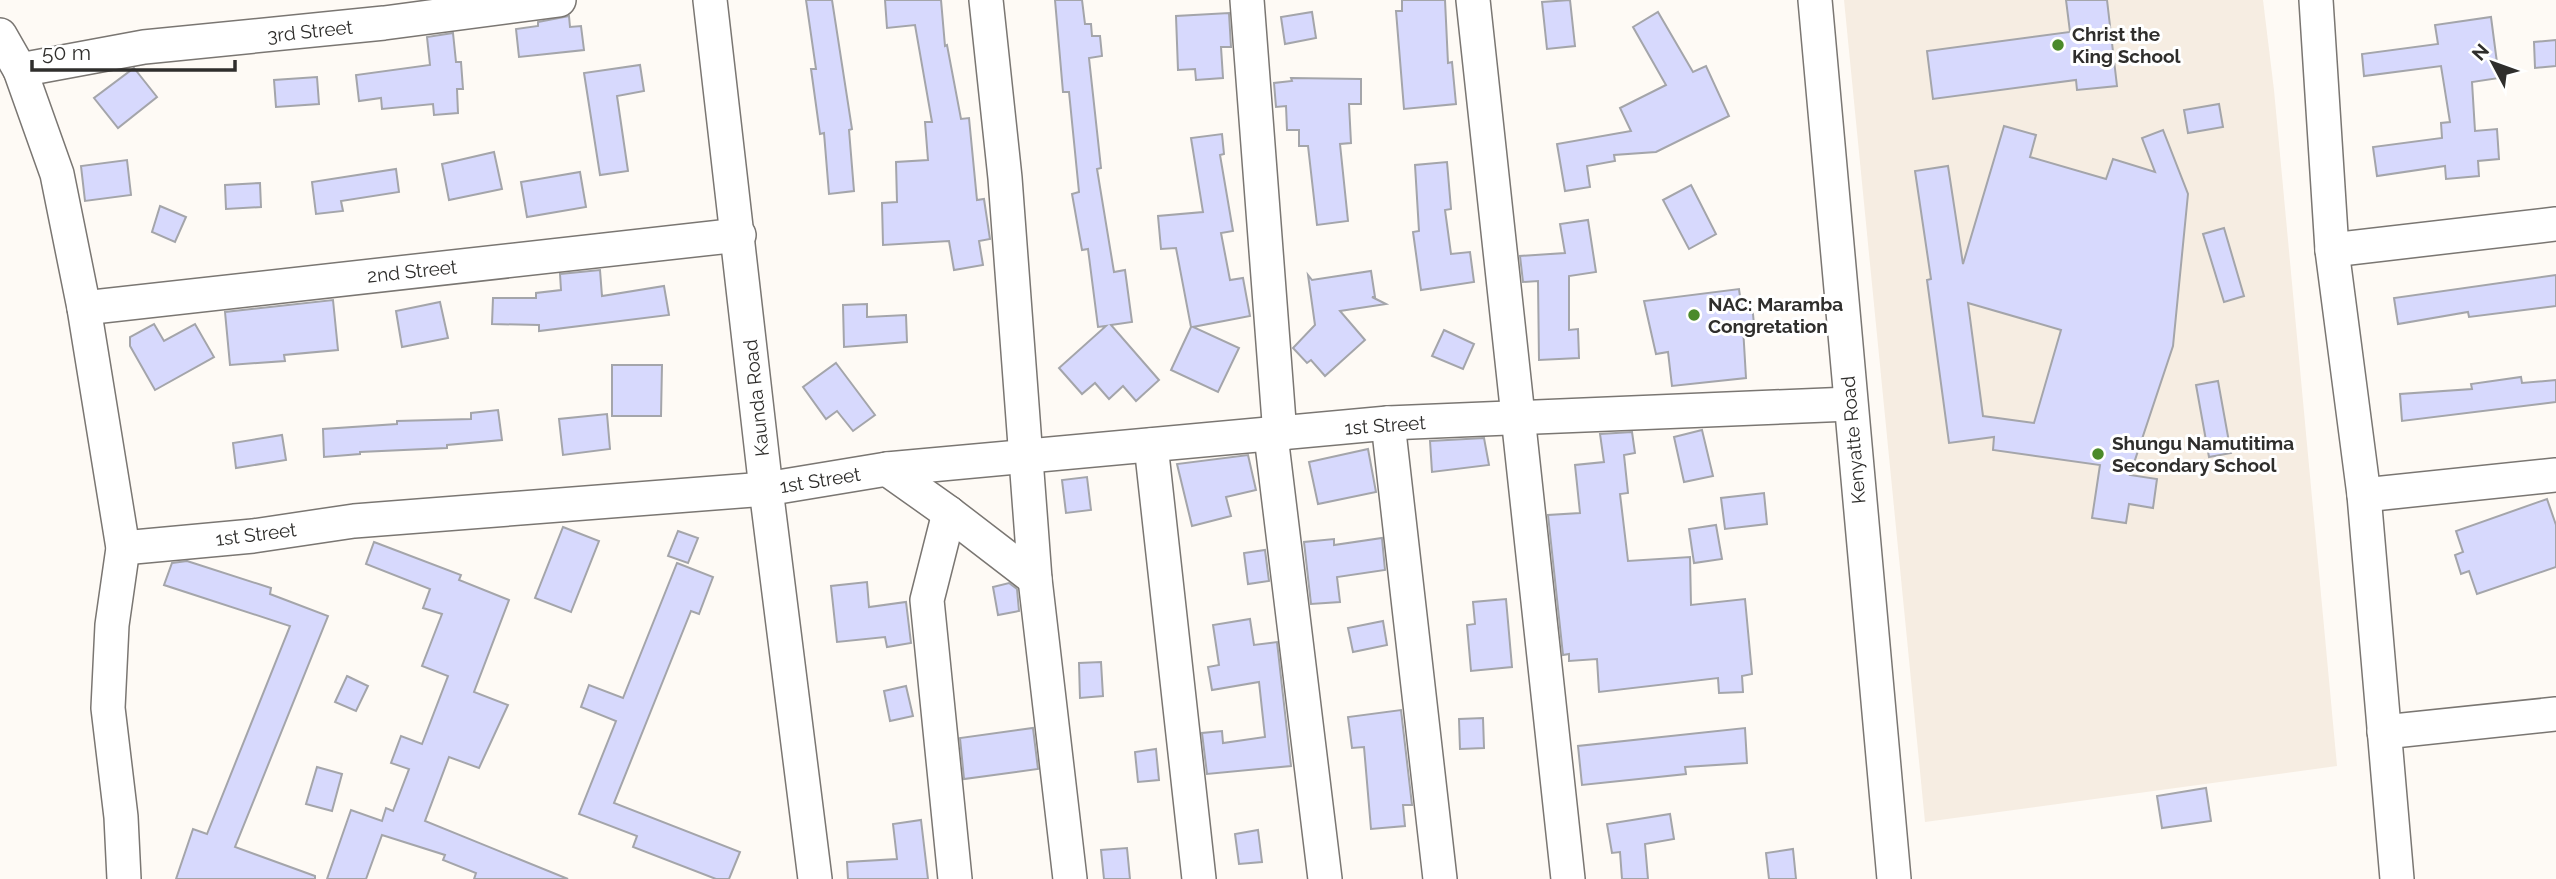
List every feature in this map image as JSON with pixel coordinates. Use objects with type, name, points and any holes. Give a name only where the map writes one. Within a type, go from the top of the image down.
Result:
[{"type":"street","name":"3rd Street","points":[[20,70],[144,47],[384,23],[559,0]]},
{"type":"street","name":"Kaunda Road","points":[[710,0],[766,489],[815,879]]},
{"type":"street","points":[[986,0],[1028,457],[1035,579],[1070,879]]},
{"type":"street","points":[[1247,0],[1276,435],[1325,879]]},
{"type":"street","points":[[1473,0],[1568,879]]},
{"type":"street","name":"Kenyatte Road","points":[[1815,0],[1894,879]]},
{"type":"street","points":[[2317,0],[2332,250],[2364,495],[2397,879]]},
{"type":"street","points":[[0,35],[20,70],[57,174],[84,308],[122,548],[112,625],[108,708],[124,879]]},
{"type":"street","points":[[2332,250],[2556,224]]},
{"type":"street","name":"2nd Street","points":[[84,308],[739,235]]},
{"type":"street","name":"1st Street","points":[[122,548],[253,536],[354,521],[766,489],[887,469],[1388,423],[1850,404]]},
{"type":"street","points":[[1388,423],[1440,879]]},
{"type":"street","points":[[1151,445],[1199,879]]},
{"type":"street","points":[[887,469],[1035,579]]},
{"type":"street","points":[[2364,495],[2556,475]]},
{"type":"street","points":[[949,513],[927,600],[956,879]]},
{"type":"street","points":[[2384,732],[2556,714]]},
{"type":"shaded area","name":"Shungu Namutitima Secondary School","points":[[1844,0],[2263,0],[2274,90],[2337,766],[1925,822]]},
{"type":"building","points":[[806,0],[832,0],[852,129],[849,130],[854,191],[829,194],[824,133],[820,134],[811,69],[816,69]]},
{"type":"building","points":[[885,0],[941,0],[945,46],[947,45],[961,119],[969,118],[977,200],[984,199],[990,239],[979,241],[983,265],[954,270],[949,241],[883,245],[882,203],[897,202],[896,162],[928,160],[925,122],[932,122],[915,25],[887,28]]},
{"type":"building","points":[[1055,0],[1082,0],[1085,24],[1091,24],[1092,36],[1100,36],[1102,56],[1089,58],[1101,168],[1097,169],[1114,272],[1125,270],[1132,322],[1111,325],[1159,380],[1136,401],[1123,386],[1109,399],[1095,383],[1082,394],[1059,368],[1106,326],[1098,327],[1088,249],[1082,250],[1072,194],[1079,192],[1069,92],[1063,92]]},
{"type":"building","points":[[1402,0],[1445,0],[1448,63],[1452,62],[1456,104],[1404,109],[1396,11],[1402,11]]},
{"type":"building","points":[[1570,0],[1575,46],[1547,49],[1542,2]]},
{"type":"building","points":[[2066,0],[2107,0],[2117,86],[2077,90],[2076,80],[1933,99],[1927,51],[2070,32]]},
{"type":"building","points":[[1312,12],[1316,38],[1285,44],[1281,17]]},
{"type":"building","points":[[1658,12],[1693,72],[1706,66],[1729,116],[1656,152],[1614,155],[1615,161],[1587,166],[1590,187],[1565,191],[1557,144],[1631,131],[1620,108],[1666,85],[1633,27]]},
{"type":"building","points":[[1229,13],[1231,47],[1221,47],[1223,78],[1196,80],[1195,69],[1178,70],[1176,16]]},
{"type":"building","points":[[569,16],[570,27],[581,26],[584,50],[519,57],[516,29],[538,26],[538,22]]},
{"type":"building","points":[[2491,17],[2499,78],[2472,82],[2475,131],[2497,129],[2499,159],[2478,161],[2479,176],[2446,179],[2445,166],[2377,176],[2373,147],[2442,138],[2441,123],[2450,122],[2441,66],[2364,76],[2362,54],[2438,44],[2435,25]]},
{"type":"building","points":[[453,33],[456,62],[461,62],[463,89],[457,89],[458,113],[434,115],[433,104],[382,109],[381,98],[359,101],[356,75],[430,65],[427,37]]},
{"type":"building","points":[[2556,40],[2556,66],[2535,68],[2534,42]]},
{"type":"building","points":[[640,65],[644,91],[617,96],[628,171],[600,175],[584,73]]},
{"type":"building","points":[[134,68],[157,97],[118,128],[94,98]]},
{"type":"building","points":[[317,77],[319,104],[276,107],[274,80]]},
{"type":"building","points":[[1291,78],[1361,79],[1361,104],[1349,104],[1351,143],[1340,144],[1348,221],[1317,225],[1308,146],[1299,146],[1299,130],[1287,130],[1286,106],[1276,107],[1274,83],[1292,81]]},
{"type":"building","points":[[2219,104],[2223,127],[2188,133],[2184,110]]},
{"type":"building","points":[[2004,126],[2036,135],[2030,157],[2106,179],[2113,159],[2155,172],[2142,138],[2163,130],[2188,194],[2173,346],[2130,475],[2157,479],[2153,508],[2129,504],[2126,523],[2092,518],[2100,465],[1993,450],[1994,437],[1949,443],[1927,280],[1931,279],[1915,171],[1948,166],[1963,264]],"holes":[[[1968,303],[2061,330],[2034,423],[1983,416]]]},
{"type":"building","points":[[1222,134],[1224,154],[1220,155],[1233,231],[1221,233],[1230,280],[1243,278],[1250,316],[1193,327],[1239,348],[1218,392],[1171,370],[1191,327],[1176,248],[1161,249],[1158,216],[1203,212],[1191,138]]},
{"type":"building","points":[[494,152],[502,189],[449,200],[442,164]]},
{"type":"building","points":[[127,160],[131,195],[85,201],[81,166]]},
{"type":"building","points":[[1447,162],[1451,209],[1445,210],[1451,254],[1470,252],[1474,282],[1421,290],[1413,232],[1419,231],[1415,165]]},
{"type":"building","points":[[396,169],[399,192],[341,201],[343,211],[316,214],[312,182]]},
{"type":"building","points":[[580,172],[586,207],[527,217],[521,182]]},
{"type":"building","points":[[260,183],[261,207],[226,209],[225,185]]},
{"type":"building","points":[[1691,185],[1716,234],[1689,249],[1663,200]]},
{"type":"building","points":[[160,206],[186,217],[175,242],[152,232]]},
{"type":"building","points":[[1588,220],[1596,272],[1569,276],[1569,330],[1578,329],[1579,358],[1539,360],[1538,281],[1523,282],[1520,256],[1565,253],[1560,224]]},
{"type":"building","points":[[2224,228],[2244,296],[2224,302],[2203,234]]},
{"type":"building","points":[[600,270],[602,296],[664,286],[669,315],[539,331],[539,325],[492,324],[493,298],[536,298],[536,293],[561,290],[560,274]]},
{"type":"building","points":[[1371,271],[1375,297],[1372,297],[1386,304],[1340,311],[1365,340],[1325,376],[1311,360],[1307,363],[1293,348],[1315,325],[1308,275],[1312,280]]},
{"type":"building","points":[[2556,275],[2556,306],[2469,317],[2468,312],[2398,324],[2394,298]]},
{"type":"building","name":"NAC: Maramba Congretation","points":[[1739,289],[1741,304],[1752,303],[1754,325],[1743,327],[1746,378],[1672,386],[1668,352],[1656,354],[1644,301]]},
{"type":"building","points":[[333,300],[338,350],[284,355],[285,361],[230,365],[225,312]]},
{"type":"building","points":[[440,302],[448,338],[402,347],[396,311]]},
{"type":"building","points":[[867,304],[867,317],[906,315],[907,342],[844,347],[843,305]]},
{"type":"building","points":[[154,324],[164,341],[195,324],[214,357],[155,390],[130,346],[130,337]]},
{"type":"building","points":[[1444,330],[1474,344],[1463,369],[1432,356]]},
{"type":"building","points":[[836,363],[875,415],[853,431],[837,411],[826,419],[803,387]]},
{"type":"building","points":[[612,365],[662,365],[661,416],[612,416]]},
{"type":"building","points":[[2521,377],[2522,383],[2556,380],[2556,402],[2402,421],[2400,394],[2472,389],[2471,384]]},
{"type":"building","points":[[2218,381],[2231,453],[2209,457],[2196,385]]},
{"type":"building","points":[[498,410],[502,440],[447,445],[447,448],[360,452],[324,457],[323,429],[397,424],[397,421],[471,419],[471,413]]},
{"type":"building","points":[[607,414],[610,449],[563,455],[559,419]]},
{"type":"building","points":[[1702,430],[1713,476],[1684,482],[1674,437]]},
{"type":"building","points":[[1632,432],[1635,453],[1624,455],[1628,493],[1620,494],[1628,561],[1690,557],[1691,605],[1745,599],[1752,674],[1742,676],[1743,692],[1719,693],[1718,678],[1599,692],[1597,659],[1569,661],[1569,654],[1563,655],[1548,515],[1580,513],[1575,465],[1604,462],[1600,434]]},
{"type":"building","points":[[282,435],[286,460],[236,468],[233,443]]},
{"type":"building","points":[[1484,438],[1489,465],[1432,472],[1430,441]]},
{"type":"building","points":[[1368,449],[1376,492],[1318,504],[1309,462]]},
{"type":"building","points":[[1248,455],[1256,490],[1226,497],[1231,516],[1192,526],[1177,464]]},
{"type":"building","points":[[1087,477],[1091,510],[1066,513],[1062,480]]},
{"type":"building","points":[[1764,493],[1767,524],[1725,529],[1721,498]]},
{"type":"building","points":[[2547,499],[2556,525],[2556,567],[2477,594],[2469,571],[2461,574],[2455,555],[2463,552],[2456,531]]},
{"type":"building","points":[[1716,525],[1722,559],[1694,563],[1689,529]]},
{"type":"building","points":[[563,527],[599,541],[571,612],[535,598]]},
{"type":"building","points":[[678,531],[698,538],[688,563],[668,556]]},
{"type":"building","points":[[1382,538],[1385,570],[1337,577],[1340,602],[1311,604],[1304,542],[1334,539],[1334,545]]},
{"type":"building","points":[[374,542],[461,575],[459,580],[509,600],[474,692],[508,705],[479,768],[449,757],[425,821],[568,879],[474,879],[476,873],[443,860],[445,855],[382,835],[366,879],[327,879],[351,810],[382,821],[386,808],[393,811],[409,769],[391,763],[401,736],[422,744],[448,676],[422,666],[442,614],[423,608],[430,589],[366,564]]},
{"type":"building","points":[[1265,550],[1269,581],[1248,584],[1244,553]]},
{"type":"building","points":[[187,561],[271,588],[270,594],[328,616],[235,847],[315,876],[315,879],[176,879],[193,829],[207,834],[290,626],[164,585],[172,563]]},
{"type":"building","points":[[677,563],[713,577],[699,614],[691,611],[614,803],[740,852],[729,879],[716,879],[633,847],[637,836],[579,814],[616,721],[581,707],[589,685],[623,698]]},
{"type":"building","points":[[867,582],[869,607],[906,602],[911,643],[887,647],[885,637],[837,642],[831,586]]},
{"type":"building","points":[[1009,583],[1017,589],[1019,611],[998,615],[993,587]]},
{"type":"building","points":[[1506,599],[1512,667],[1471,671],[1467,625],[1475,624],[1473,602]]},
{"type":"building","points":[[1250,619],[1254,645],[1277,642],[1291,766],[1207,774],[1202,733],[1222,731],[1223,743],[1265,737],[1259,682],[1212,690],[1208,667],[1219,665],[1213,625]]},
{"type":"building","points":[[1383,621],[1387,645],[1353,652],[1348,628]]},
{"type":"building","points":[[1101,662],[1103,696],[1080,698],[1079,663]]},
{"type":"building","points":[[347,676],[368,686],[356,711],[335,702]]},
{"type":"building","points":[[906,686],[913,716],[890,721],[884,691]]},
{"type":"building","points":[[1401,710],[1412,805],[1403,805],[1405,826],[1371,829],[1364,747],[1352,748],[1348,717]]},
{"type":"building","points":[[1483,718],[1484,748],[1460,749],[1459,719]]},
{"type":"building","points":[[1033,728],[1038,769],[964,779],[960,738]]},
{"type":"building","points":[[1745,728],[1747,763],[1685,767],[1686,774],[1582,785],[1578,746]]},
{"type":"building","points":[[1156,749],[1159,780],[1138,782],[1135,752]]},
{"type":"building","points":[[317,767],[342,774],[332,811],[306,804]]},
{"type":"building","points":[[2206,788],[2211,821],[2162,828],[2157,796]]},
{"type":"building","points":[[1670,814],[1674,839],[1645,844],[1648,879],[1622,879],[1620,852],[1612,853],[1607,824]]},
{"type":"building","points":[[921,820],[928,879],[848,879],[847,862],[897,859],[893,824]]},
{"type":"building","points":[[1258,830],[1262,862],[1239,864],[1235,834]]},
{"type":"building","points":[[1127,848],[1130,879],[1104,879],[1101,850]]},
{"type":"building","points":[[1793,849],[1796,879],[1769,879],[1766,853]]},
{"type":"place","name":"Christ the King School","points":[[2058,45]]},
{"type":"place","name":"NAC: Maramba Congretation","points":[[1694,315]]},
{"type":"place","name":"Shungu Namutitima Secondary School","points":[[2098,454]]}]
